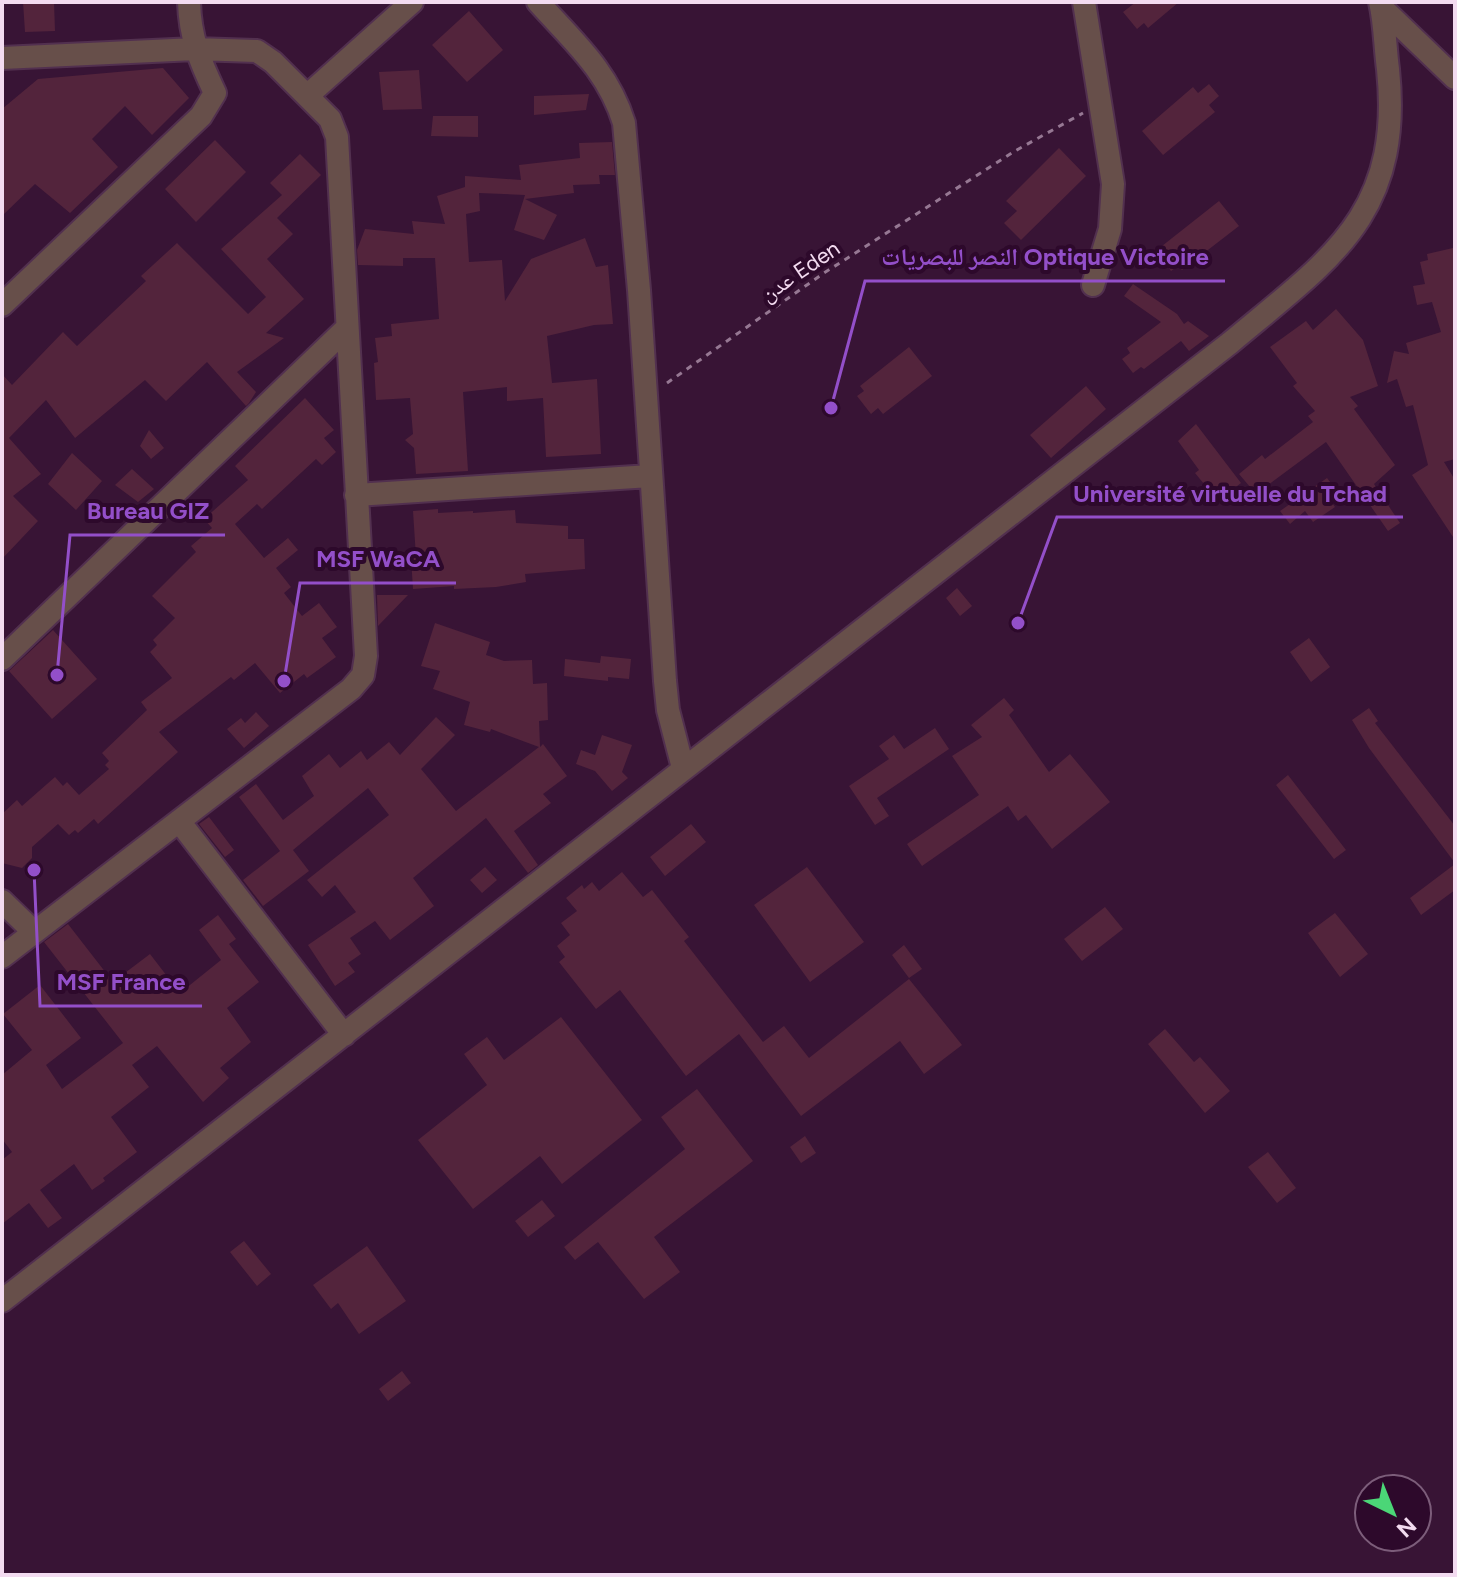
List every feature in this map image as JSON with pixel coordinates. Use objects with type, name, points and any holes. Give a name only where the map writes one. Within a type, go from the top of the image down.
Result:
[{"type":"street","points":[[2,305],[201,116],[215,93],[195,49],[189,2]]},
{"type":"street","points":[[307,96],[412,2]]},
{"type":"street","points":[[538,2],[603,74],[616,97],[624,123],[639,290],[666,695],[683,768]]},
{"type":"street","points":[[1084,2],[1113,184],[1110,229],[1093,285]]},
{"type":"street","points":[[1380,5],[1455,78]]},
{"type":"street","points":[[2,1301],[1230,343],[1327,262],[1352,231],[1371,199],[1387,153],[1391,112],[1380,5]]},
{"type":"street","points":[[2,58],[195,49],[257,51],[273,62],[330,119],[337,137],[366,656],[363,675],[351,689],[2,957]]},
{"type":"street","points":[[2,659],[347,328]]},
{"type":"street","points":[[356,495],[650,476]]},
{"type":"street","points":[[179,821],[344,1035]]},
{"type":"street","points":[[2,901],[34,932]]},
{"type":"path","name":"عدن Eden","points":[[646,398],[824,273],[1015,151],[1100,104]]},
{"type":"building","points":[[23,2],[54,2],[55,31],[25,32]]},
{"type":"building","points":[[1136,2],[1179,2],[1148,28],[1144,23],[1137,29],[1123,12]]},
{"type":"building","points":[[469,11],[503,50],[467,82],[432,45]]},
{"type":"building","points":[[163,68],[189,98],[152,135],[125,106],[92,139],[118,167],[70,213],[35,184],[2,216],[2,109],[38,79]]},
{"type":"building","points":[[419,70],[422,109],[383,110],[379,72]]},
{"type":"building","points":[[1209,84],[1219,96],[1209,105],[1215,112],[1163,155],[1142,131],[1193,87],[1198,93]]},
{"type":"building","points":[[589,94],[586,110],[534,115],[534,96]]},
{"type":"building","points":[[433,116],[478,116],[478,137],[431,136]]},
{"type":"building","points":[[215,140],[246,172],[196,222],[165,189]]},
{"type":"building","points":[[612,142],[615,175],[599,175],[600,184],[573,185],[574,193],[525,199],[557,215],[544,240],[514,230],[525,195],[479,193],[480,211],[466,214],[469,262],[502,260],[505,301],[531,259],[585,238],[596,267],[608,265],[613,324],[594,325],[547,336],[552,383],[597,379],[601,454],[546,457],[543,398],[507,401],[507,387],[463,392],[468,471],[416,474],[414,448],[405,440],[413,434],[410,398],[376,400],[374,363],[378,362],[375,338],[392,336],[391,324],[439,319],[435,258],[403,258],[403,266],[358,265],[357,250],[365,229],[414,234],[412,221],[445,224],[437,196],[465,187],[465,176],[521,180],[519,165],[580,158],[579,143]]},
{"type":"building","points":[[1059,148],[1086,176],[1021,240],[1004,223],[1017,211],[1006,201]]},
{"type":"building","points":[[300,154],[321,175],[277,218],[293,234],[267,259],[304,299],[266,333],[284,338],[237,372],[256,392],[249,403],[246,406],[207,362],[166,401],[145,380],[75,438],[46,400],[9,438],[41,474],[13,496],[38,521],[2,559],[2,374],[12,385],[63,332],[77,346],[146,281],[141,276],[177,243],[248,314],[266,297],[221,249],[282,195],[270,183]]},
{"type":"building","points":[[1219,201],[1239,226],[1182,270],[1178,266],[1171,271],[1160,256],[1166,251],[1162,246]]},
{"type":"building","points":[[1453,248],[1455,459],[1444,462],[1455,480],[1455,540],[1412,475],[1428,465],[1413,405],[1406,407],[1397,379],[1387,383],[1394,351],[1409,354],[1406,343],[1441,332],[1432,302],[1417,305],[1413,286],[1425,284],[1420,262],[1428,260],[1427,254]]},
{"type":"building","points":[[1133,284],[1177,314],[1184,324],[1188,321],[1209,336],[1189,351],[1181,341],[1144,369],[1141,367],[1133,373],[1122,359],[1130,353],[1127,348],[1161,322],[1124,296]]},
{"type":"building","points":[[1336,309],[1363,340],[1378,386],[1350,397],[1358,406],[1354,409],[1395,465],[1374,484],[1400,523],[1388,531],[1326,442],[1256,494],[1239,474],[1262,455],[1265,459],[1313,422],[1308,416],[1315,411],[1293,386],[1297,383],[1270,347],[1306,321],[1313,330]]},
{"type":"building","points":[[909,347],[932,376],[883,414],[878,408],[871,414],[857,396],[864,391],[860,386]]},
{"type":"building","points":[[1086,386],[1106,409],[1051,458],[1030,435]]},
{"type":"building","points":[[305,398],[334,430],[324,438],[336,452],[322,465],[316,459],[262,509],[257,504],[235,524],[264,558],[288,538],[298,550],[276,568],[291,587],[284,593],[302,616],[319,603],[337,627],[322,638],[336,657],[307,678],[304,674],[280,693],[255,663],[234,680],[231,677],[159,732],[178,752],[98,824],[94,819],[78,833],[75,830],[69,835],[58,824],[32,847],[32,858],[22,868],[2,863],[2,814],[17,800],[22,806],[55,777],[63,786],[67,782],[79,795],[109,769],[105,765],[109,761],[102,753],[147,710],[141,702],[172,678],[150,652],[157,645],[153,640],[175,618],[152,596],[196,552],[191,546],[212,528],[204,519],[248,480],[235,466]]},
{"type":"building","points":[[1196,424],[1241,483],[1218,501],[1195,473],[1199,470],[1178,441]]},
{"type":"building","points":[[149,430],[164,448],[151,459],[140,446]]},
{"type":"building","points":[[72,453],[102,481],[76,510],[48,484]]},
{"type":"building","points":[[132,469],[154,489],[138,502],[115,485]]},
{"type":"building","points":[[1327,478],[1334,487],[1325,494],[1335,507],[1313,522],[1305,511],[1290,524],[1280,511]]},
{"type":"building","points":[[438,509],[438,513],[515,510],[516,523],[568,526],[568,539],[584,539],[585,569],[525,574],[526,582],[496,587],[413,589],[411,558],[416,557],[413,511]]},
{"type":"building","points":[[957,588],[972,606],[960,616],[946,598]]},
{"type":"building","points":[[377,595],[408,595],[378,626]]},
{"type":"building","points":[[435,623],[490,642],[486,655],[504,661],[532,660],[533,684],[547,683],[548,720],[539,721],[540,747],[543,744],[567,776],[543,794],[551,803],[514,831],[538,865],[528,873],[486,818],[413,878],[434,906],[390,940],[375,921],[350,938],[361,954],[348,963],[355,972],[335,986],[308,945],[356,912],[335,885],[322,897],[307,880],[389,815],[368,788],[293,850],[309,871],[263,906],[243,880],[280,851],[239,797],[256,784],[283,820],[314,796],[302,776],[329,754],[340,768],[361,751],[367,760],[389,742],[400,755],[436,717],[455,735],[421,769],[456,811],[539,747],[491,729],[490,732],[464,725],[470,702],[433,689],[440,671],[421,666]]},
{"type":"building","points":[[53,630],[97,679],[52,719],[9,671]]},
{"type":"building","points":[[1309,638],[1330,667],[1311,682],[1290,652]]},
{"type":"building","points":[[601,656],[631,659],[629,679],[608,677],[608,681],[564,676],[565,659],[600,663]]},
{"type":"building","points":[[1004,698],[1014,710],[1009,715],[1049,772],[1070,754],[1110,802],[1052,849],[1026,815],[1018,821],[1008,806],[922,866],[907,844],[979,795],[952,756],[982,737],[971,725]]},
{"type":"building","points":[[1369,708],[1378,721],[1375,723],[1455,826],[1455,863],[1369,748],[1352,720]]},
{"type":"building","points":[[256,712],[269,726],[244,748],[227,729],[241,718],[245,723]]},
{"type":"building","points":[[935,728],[949,749],[877,798],[889,816],[875,825],[849,786],[889,759],[879,746],[894,735],[904,749]]},
{"type":"building","points":[[602,735],[632,745],[622,772],[628,778],[612,791],[595,771],[576,764],[581,750],[595,755]]},
{"type":"building","points":[[1288,775],[1346,850],[1334,859],[1276,785]]},
{"type":"building","points":[[209,817],[234,850],[225,857],[199,824]]},
{"type":"building","points":[[691,824],[706,842],[665,876],[650,857]]},
{"type":"building","points":[[1455,864],[1455,890],[1421,915],[1410,898]]},
{"type":"building","points":[[485,867],[497,880],[482,893],[470,880]]},
{"type":"building","points":[[807,867],[864,942],[810,982],[754,905]]},
{"type":"building","points":[[622,872],[643,897],[652,890],[689,937],[684,941],[763,1042],[784,1026],[809,1058],[909,979],[962,1045],[924,1074],[900,1041],[801,1116],[739,1034],[686,1076],[620,990],[596,1009],[559,962],[565,957],[557,946],[570,935],[561,923],[577,911],[566,898],[582,885],[584,889],[592,882],[599,891]]},
{"type":"building","points":[[1105,907],[1123,929],[1082,961],[1064,939]]},
{"type":"building","points":[[1335,913],[1368,954],[1340,977],[1308,933]]},
{"type":"building","points":[[218,915],[236,939],[229,944],[259,982],[227,1008],[251,1042],[220,1068],[229,1078],[203,1102],[157,1046],[132,1065],[149,1087],[111,1117],[137,1152],[92,1190],[74,1164],[40,1190],[62,1218],[48,1228],[29,1203],[2,1224],[2,1160],[12,1152],[2,1139],[2,1075],[32,1050],[3,1014],[40,985],[81,1038],[46,1065],[62,1089],[123,1043],[44,942],[68,924],[113,982],[150,954],[180,993],[221,960],[199,930]]},
{"type":"building","points":[[904,945],[922,969],[909,978],[892,955]]},
{"type":"building","points":[[561,1017],[642,1120],[562,1184],[540,1156],[473,1209],[418,1140],[487,1085],[464,1054],[487,1037],[504,1060]]},
{"type":"building","points":[[1165,1029],[1194,1062],[1200,1057],[1230,1091],[1205,1113],[1148,1044]]},
{"type":"building","points":[[697,1089],[753,1161],[654,1237],[680,1272],[644,1299],[598,1242],[575,1260],[564,1247],[685,1149],[661,1117]]},
{"type":"building","points":[[805,1136],[816,1153],[801,1163],[790,1147]]},
{"type":"building","points":[[1268,1152],[1296,1188],[1277,1203],[1248,1167]]},
{"type":"building","points":[[542,1200],[555,1216],[528,1237],[515,1221]]},
{"type":"building","points":[[244,1241],[271,1274],[257,1286],[230,1252]]},
{"type":"building","points":[[367,1246],[406,1301],[359,1334],[338,1303],[331,1309],[313,1285]]},
{"type":"building","points":[[402,1371],[411,1383],[388,1401],[379,1389]]},
{"type":"place","name":"النصر للبصريات Optique Victoire","points":[[831,408]]},
{"type":"place","name":"Université virtuelle du Tchad","points":[[1018,623]]},
{"type":"place","name":"Bureau GIZ","points":[[57,675]]},
{"type":"place","name":"MSF WaCA","points":[[284,681]]},
{"type":"place","name":"MSF France","points":[[34,870]]}]
